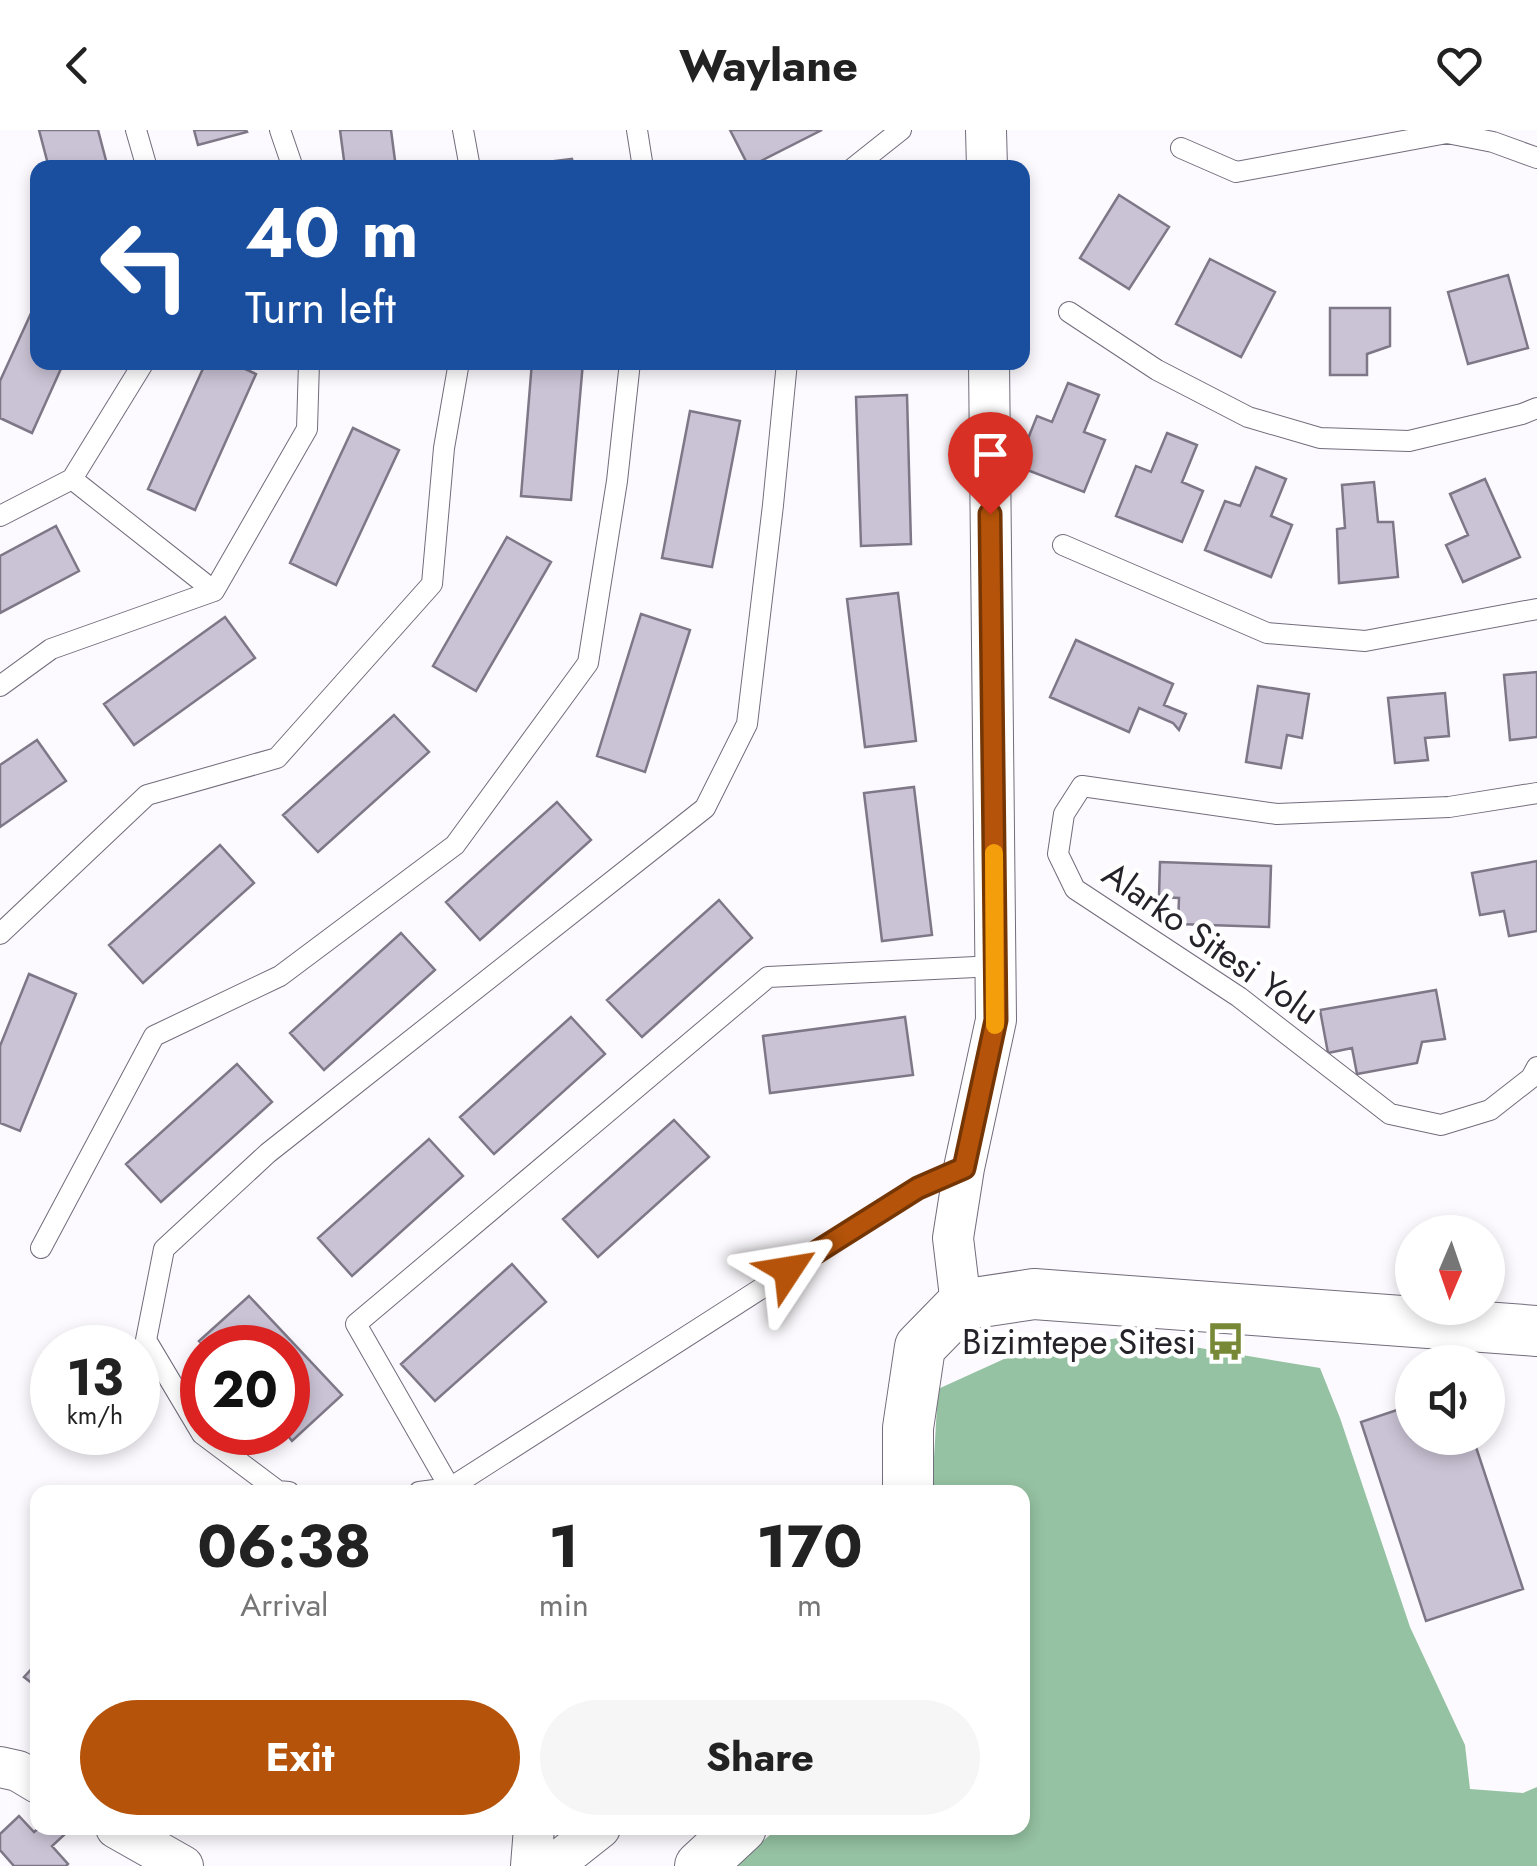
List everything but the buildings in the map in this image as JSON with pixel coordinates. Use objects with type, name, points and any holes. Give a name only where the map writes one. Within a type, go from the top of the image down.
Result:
[{"type":"street","points":[[986,130],[987,160]]},
{"type":"street","points":[[961,1304],[953,1238],[996,1020],[989,370]]},
{"type":"street","points":[[908,1485],[908,1428],[920,1348],[961,1304],[1034,1294],[1537,1330]]},
{"type":"street","points":[[0,1767],[30,1778]]},
{"type":"street","points":[[128,1835],[183,1866]]},
{"type":"street","points":[[531,1866],[533,1835]]},
{"type":"street","points":[[552,1866],[591,1835]]},
{"type":"street","points":[[700,1866],[733,1835]]},
{"type":"lane","points":[[136,130],[145,160]]},
{"type":"lane","points":[[280,130],[290,160]]},
{"type":"lane","points":[[463,130],[469,160]]},
{"type":"lane","points":[[637,130],[642,160]]},
{"type":"lane","points":[[864,160],[901,130]]},
{"type":"lane","points":[[1181,148],[1236,172],[1447,133],[1493,142],[1537,158]]},
{"type":"lane","points":[[1069,312],[1158,370],[1248,417],[1320,438],[1409,440],[1537,408]]},
{"type":"lane","points":[[0,516],[72,479],[139,370]]},
{"type":"lane","points":[[0,686],[51,649],[214,591],[307,429],[309,370]]},
{"type":"lane","points":[[0,934],[147,794],[277,758],[432,584],[444,448],[457,370]]},
{"type":"lane","points":[[41,1248],[154,1036],[280,976],[455,845],[588,664],[618,481],[629,370]]},
{"type":"lane","points":[[270,1485],[202,1434],[146,1340],[164,1249],[268,1152],[704,808],[747,724],[786,370]]},
{"type":"lane","points":[[72,479],[214,591]]},
{"type":"lane","points":[[1063,546],[1267,633],[1366,641],[1537,609]]},
{"type":"lane","name":"Alarko Sitesi Yolu","points":[[1537,793],[1449,806],[1278,814],[1082,786],[1064,814],[1058,854],[1075,889],[1238,997],[1390,1114],[1441,1126],[1490,1110],[1531,1078],[1537,1067]]},
{"type":"lane","points":[[448,1485],[356,1324],[768,977],[996,966]]},
{"type":"lane","points":[[455,1485],[918,1188],[964,1168]]},
{"type":"green space","points":[[1128,1336],[1320,1368],[1410,1627],[1465,1745],[1470,1789],[1523,1793],[1537,1787],[1537,1866],[734,1866],[770,1835],[1030,1835],[1030,1485],[932,1485],[938,1389],[1004,1359]]},
{"type":"slow traffic","points":[[994,853],[995,1025]]},
{"type":"place","name":"Bizimtepe Sitesi","points":[[1226,1342]]},
{"type":"route","points":[[788,1270],[918,1188],[964,1168],[996,1020],[990,514]]}]
